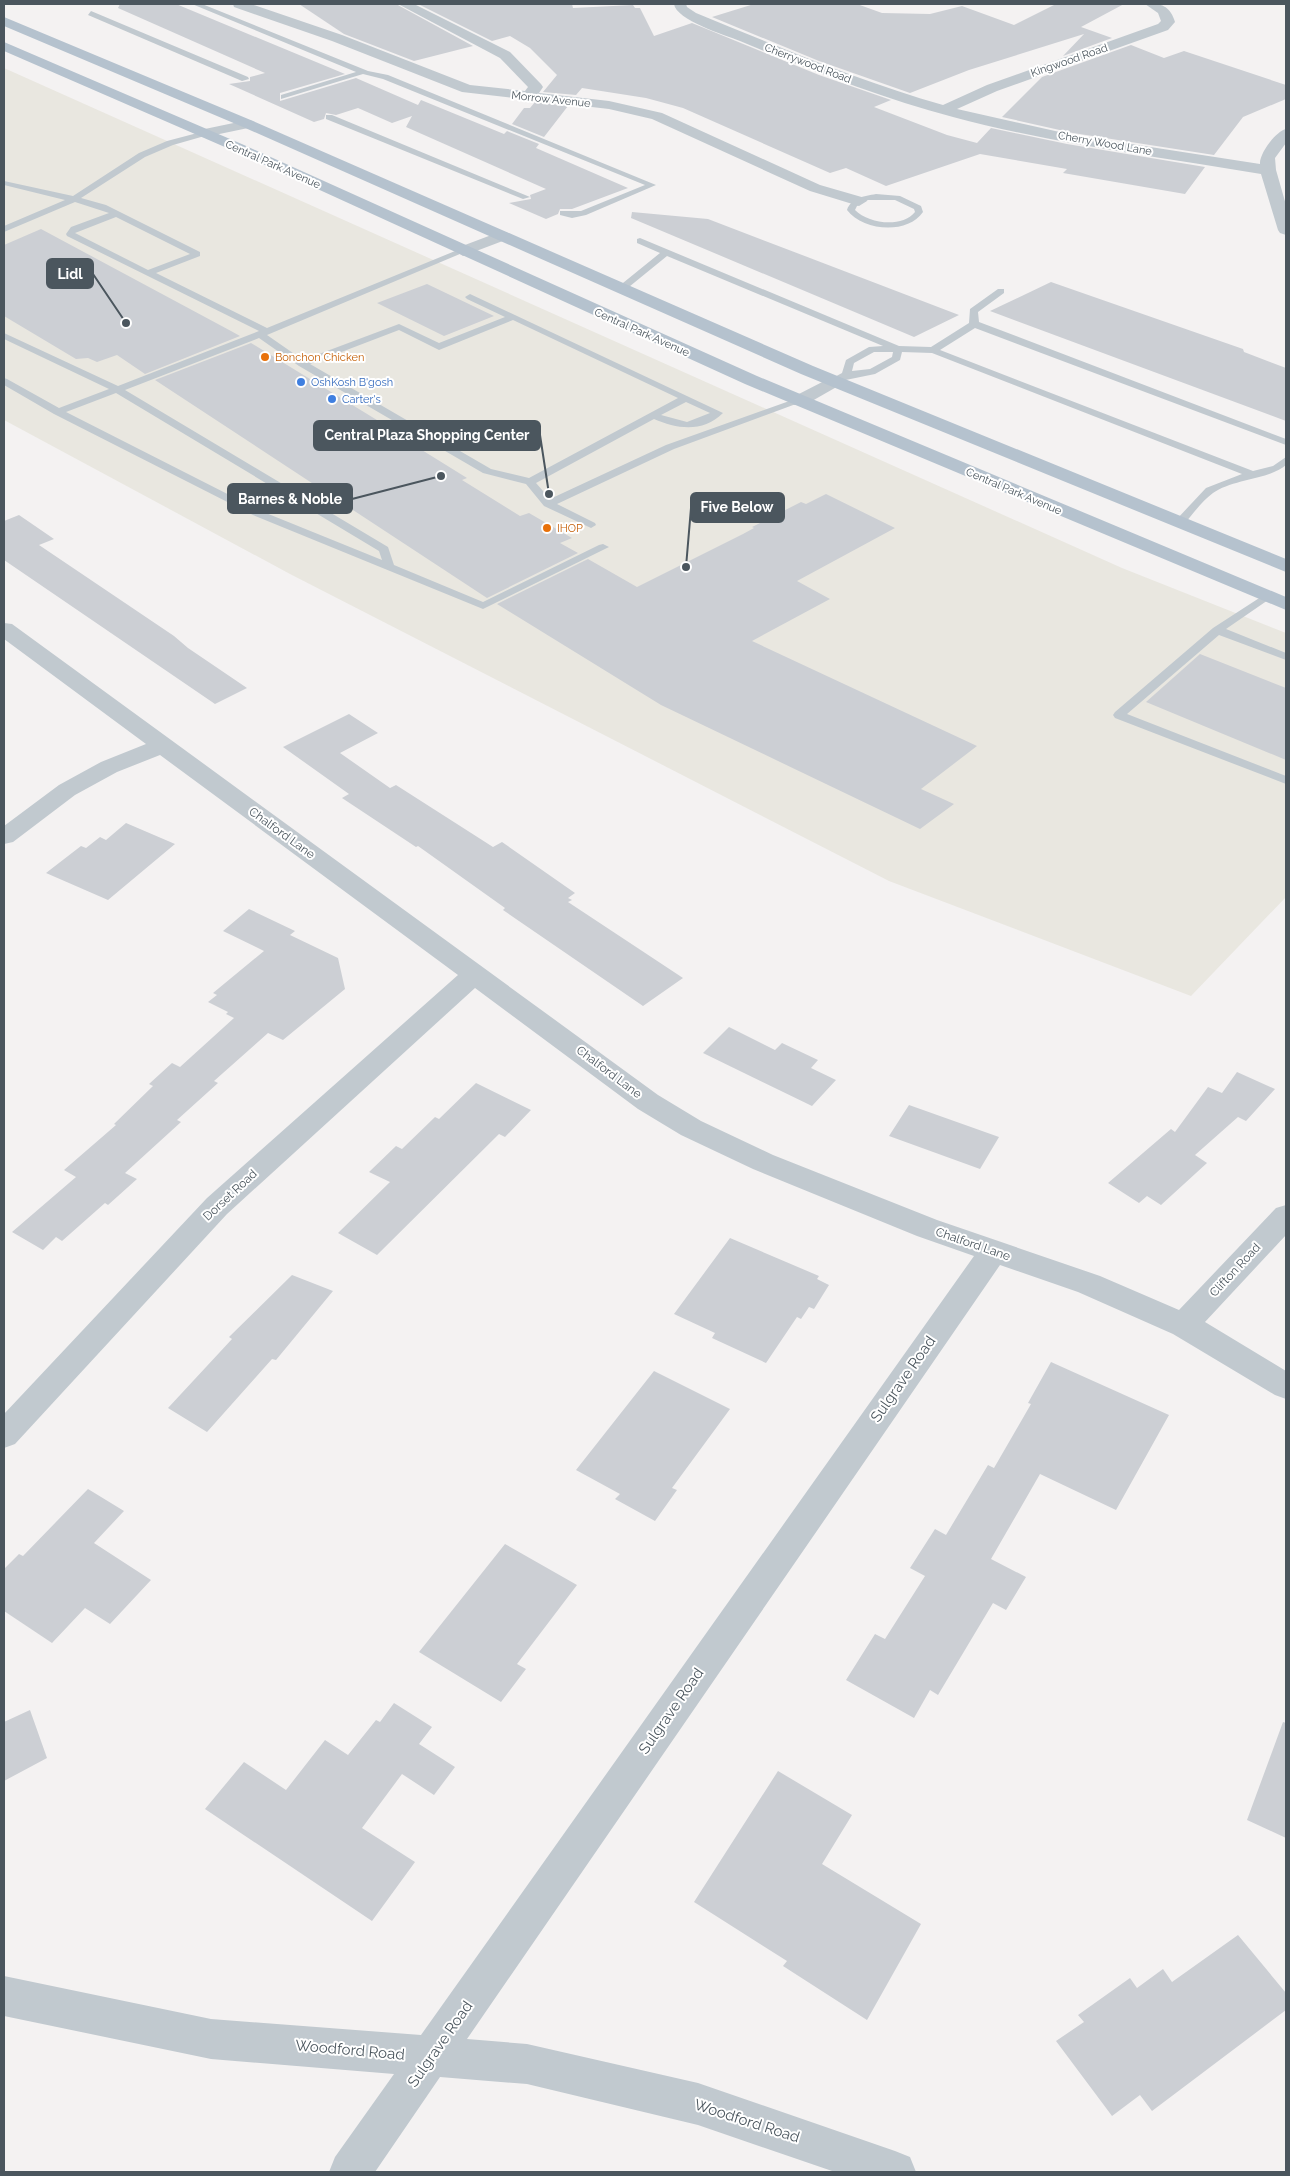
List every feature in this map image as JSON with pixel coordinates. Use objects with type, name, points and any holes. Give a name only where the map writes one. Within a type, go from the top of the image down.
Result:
[{"type":"main road","points":[[4,21],[248,124],[621,289],[840,378],[1286,566]]},
{"type":"main road","name":"Central Park Avenue","points":[[4,46],[205,133],[799,401],[1286,604]]},
{"type":"street","name":"Morrow Avenue","points":[[239,4],[337,38],[456,86],[486,92],[609,105],[657,116],[816,188],[859,201]]},
{"type":"street","points":[[404,4],[505,55],[536,88],[529,96]]},
{"type":"street","name":"Cherrywood Road","points":[[680,4],[681,9],[691,16],[808,64],[872,88],[944,110]]},
{"type":"street","name":"Kingwood Road","points":[[944,110],[992,88],[1163,27],[1168,22],[1167,14],[1162,8],[1151,4]]},
{"type":"street","name":"Cherry Wood Lane","points":[[944,110],[1011,126],[1268,170]]},
{"type":"street","points":[[205,133],[248,124]]},
{"type":"street","points":[[1286,133],[1267,158],[1268,170],[1286,230]]},
{"type":"street","points":[[463,251],[502,236]]},
{"type":"street","points":[[799,401],[840,378]]},
{"type":"street","name":"Chalford Lane","points":[[4,629],[648,1102],[691,1128],[772,1166],[927,1228],[1089,1284],[1184,1325],[1286,1386]]},
{"type":"street","points":[[4,837],[67,790],[109,767],[163,745]]},
{"type":"street","name":"Dorset Road","points":[[4,1435],[217,1206],[475,974]]},
{"type":"street","name":"Clifton Road","points":[[1184,1325],[1286,1216]]},
{"type":"street","name":"Sulgrave Road","points":[[350,2172],[993,1251]]},
{"type":"street","name":"Woodford Road","points":[[4,1996],[211,2039],[526,2064],[698,2104],[895,2172]]},
{"type":"lane","points":[[196,4],[363,72],[385,77],[652,185],[582,213],[572,215],[563,213]]},
{"type":"lane","points":[[91,13],[244,79]]},
{"type":"lane","points":[[284,97],[363,72]]},
{"type":"lane","points":[[274,93],[299,104]]},
{"type":"lane","points":[[329,117],[526,197]]},
{"type":"lane","points":[[4,229],[74,198],[142,155],[205,133]]},
{"type":"lane","points":[[4,183],[74,198],[114,214],[197,254],[148,273]]},
{"type":"lane","points":[[876,197],[897,198],[913,204],[919,212],[911,220],[880,224],[859,218],[854,214],[851,210],[859,201],[876,197]]},
{"type":"lane","points":[[114,214],[74,229],[70,234],[263,332],[302,364],[487,471],[530,482],[548,504],[591,525]]},
{"type":"lane","points":[[640,241],[898,349]]},
{"type":"lane","points":[[58,412],[463,251]]},
{"type":"lane","points":[[621,289],[666,252]]},
{"type":"lane","points":[[974,324],[973,311],[1001,291]]},
{"type":"lane","points":[[470,297],[686,398],[702,410],[718,413],[694,425],[680,427],[678,422],[654,416]]},
{"type":"lane","points":[[302,364],[399,327],[439,347],[512,318]]},
{"type":"lane","points":[[933,350],[974,324]]},
{"type":"lane","points":[[974,324],[1286,442]]},
{"type":"lane","points":[[4,336],[117,390],[384,549],[389,567]]},
{"type":"lane","points":[[840,378],[849,362],[872,349],[933,350],[1252,474]]},
{"type":"lane","points":[[840,378],[872,372],[897,358],[898,349]]},
{"type":"lane","points":[[4,381],[58,412],[257,512],[483,606],[603,546]]},
{"type":"lane","points":[[530,482],[686,398]]},
{"type":"lane","points":[[548,504],[670,447],[799,401]]},
{"type":"lane","points":[[1180,522],[1210,490],[1252,474],[1277,468],[1286,460]]},
{"type":"lane","points":[[1267,596],[1217,630],[1119,715],[1286,780]]},
{"type":"lane","points":[[1217,630],[1286,657]]},
{"type":"shaded area","points":[[4,68],[1122,568],[1286,633],[1286,897],[1191,996],[889,881],[290,574],[4,420]]},
{"type":"building","points":[[120,4],[176,4],[345,74],[280,93],[280,101],[356,78],[418,105],[421,100],[504,134],[507,131],[539,144],[536,148],[628,188],[572,209],[560,209],[558,214],[546,219],[509,203],[531,199],[530,195],[546,189],[406,127],[412,116],[392,123],[358,108],[336,115],[326,113],[324,119],[314,122],[229,84],[250,81],[250,77],[265,73],[118,8]]},
{"type":"building","points":[[299,4],[396,4],[473,46],[414,61],[344,34]]},
{"type":"building","points":[[418,4],[572,4],[573,8],[633,5],[635,8],[640,8],[654,36],[692,23],[819,75],[891,100],[874,107],[947,135],[977,143],[991,128],[1067,144],[1205,167],[1185,194],[1063,173],[1067,169],[980,154],[886,186],[846,168],[830,173],[683,108],[646,98],[582,88],[576,95],[543,92],[557,75],[530,48],[510,36],[492,41]]},
{"type":"building","points":[[754,4],[857,4],[882,13],[930,14],[962,6],[1014,25],[1056,4],[1124,4],[1081,27],[1112,38],[1063,56],[1084,34],[969,70],[910,93],[819,61],[712,17]]},
{"type":"building","points":[[1131,45],[1164,58],[1184,51],[1286,85],[1286,99],[1243,117],[1214,155],[1073,133],[1002,117],[1042,77]]},
{"type":"building","points":[[535,102],[568,106],[544,137],[512,124],[524,108],[530,108]]},
{"type":"building","points":[[632,212],[708,219],[959,315],[914,337],[631,218]]},
{"type":"building","points":[[41,229],[240,336],[145,374],[117,355],[97,362],[88,358],[76,359],[4,316],[4,245]]},
{"type":"building","points":[[1051,282],[1243,349],[1244,352],[1286,368],[1286,421],[990,311]]},
{"type":"building","points":[[427,284],[494,316],[444,336],[377,303]]},
{"type":"building","points":[[251,343],[390,428],[388,429],[467,478],[462,480],[520,516],[529,513],[572,538],[560,543],[578,553],[487,598],[155,380]]},
{"type":"building","points":[[826,494],[895,528],[797,581],[830,599],[752,641],[977,746],[921,789],[954,804],[920,829],[661,705],[497,604],[588,559],[637,587],[743,534],[754,528],[752,527],[801,502],[806,504]]},
{"type":"building","points":[[19,515],[54,539],[39,545],[247,688],[215,704],[4,560],[4,521]]},
{"type":"building","points":[[1200,654],[1286,688],[1286,760],[1146,702]]},
{"type":"building","points":[[349,714],[378,733],[340,753],[390,788],[396,785],[493,847],[502,842],[575,893],[568,898],[572,900],[568,902],[683,978],[643,1006],[503,910],[505,908],[418,846],[416,847],[342,798],[349,794],[283,747]]},
{"type":"building","points":[[126,823],[175,844],[108,900],[46,873],[81,846],[86,848],[100,837],[106,840]]},
{"type":"building","points":[[249,909],[295,931],[290,935],[338,958],[345,989],[283,1040],[268,1033],[214,1081],[218,1083],[177,1120],[181,1122],[125,1173],[137,1179],[108,1205],[105,1203],[62,1241],[56,1237],[43,1250],[12,1232],[76,1177],[64,1170],[116,1125],[114,1124],[153,1086],[149,1084],[172,1063],[180,1067],[234,1018],[226,1014],[228,1012],[208,1002],[217,995],[213,993],[264,951],[223,931]]},
{"type":"building","points":[[729,1027],[775,1050],[782,1043],[818,1060],[811,1068],[836,1080],[812,1106],[703,1053]]},
{"type":"building","points":[[1237,1072],[1275,1089],[1246,1121],[1238,1117],[1195,1155],[1207,1163],[1161,1205],[1147,1196],[1139,1203],[1108,1183],[1171,1129],[1175,1132],[1208,1087],[1222,1093]]},
{"type":"building","points":[[476,1083],[531,1110],[505,1137],[499,1134],[377,1255],[338,1233],[390,1182],[369,1172],[396,1146],[402,1149],[435,1117],[439,1119]]},
{"type":"building","points":[[909,1105],[999,1137],[980,1169],[889,1136]]},
{"type":"building","points":[[730,1238],[819,1276],[817,1279],[829,1285],[814,1309],[809,1307],[801,1319],[797,1317],[766,1363],[712,1338],[715,1333],[674,1314]]},
{"type":"building","points":[[292,1275],[333,1291],[276,1360],[272,1359],[207,1432],[168,1408],[232,1339],[229,1337]]},
{"type":"building","points":[[1051,1362],[1169,1415],[1116,1510],[1040,1474],[991,1559],[1026,1577],[1006,1610],[993,1603],[938,1695],[930,1690],[914,1718],[846,1680],[875,1634],[885,1639],[925,1576],[910,1568],[935,1529],[946,1535],[988,1465],[994,1468],[1031,1404],[1028,1403]]},
{"type":"building","points":[[654,1371],[730,1409],[672,1488],[677,1490],[655,1521],[615,1499],[620,1494],[576,1470]]},
{"type":"building","points":[[88,1489],[124,1511],[94,1543],[151,1580],[110,1624],[85,1608],[52,1643],[4,1611],[4,1569],[19,1554],[23,1556]]},
{"type":"building","points":[[505,1544],[577,1585],[517,1664],[526,1669],[501,1702],[419,1652]]},
{"type":"building","points":[[394,1703],[432,1727],[419,1744],[455,1767],[434,1795],[402,1774],[362,1828],[415,1862],[372,1921],[205,1809],[244,1762],[286,1790],[325,1740],[348,1755],[376,1720],[380,1722]]},
{"type":"building","points":[[30,1710],[47,1758],[4,1781],[4,1722]]},
{"type":"building","points":[[1283,1722],[1286,1723],[1286,1838],[1247,1820]]},
{"type":"building","points":[[778,1771],[852,1815],[822,1864],[921,1924],[867,2020],[783,1966],[787,1961],[694,1902]]},
{"type":"building","points":[[1238,1935],[1286,1993],[1286,2010],[1152,2111],[1140,2095],[1112,2116],[1056,2041],[1084,2022],[1078,2015],[1130,1978],[1137,1988],[1163,1969],[1172,1982]]},
{"type":"place","name":"Lidl","points":[[126,323]]},
{"type":"place","name":"Bonchon Chicken","points":[[265,357]]},
{"type":"place","name":"OshKosh B'gosh","points":[[301,382]]},
{"type":"place","name":"Carter's","points":[[332,399]]},
{"type":"place","name":"Barnes & Noble","points":[[441,476]]},
{"type":"place","name":"Central Plaza Shopping Center","points":[[549,494]]},
{"type":"place","name":"IHOP","points":[[547,528]]},
{"type":"place","name":"Five Below","points":[[686,567]]}]
